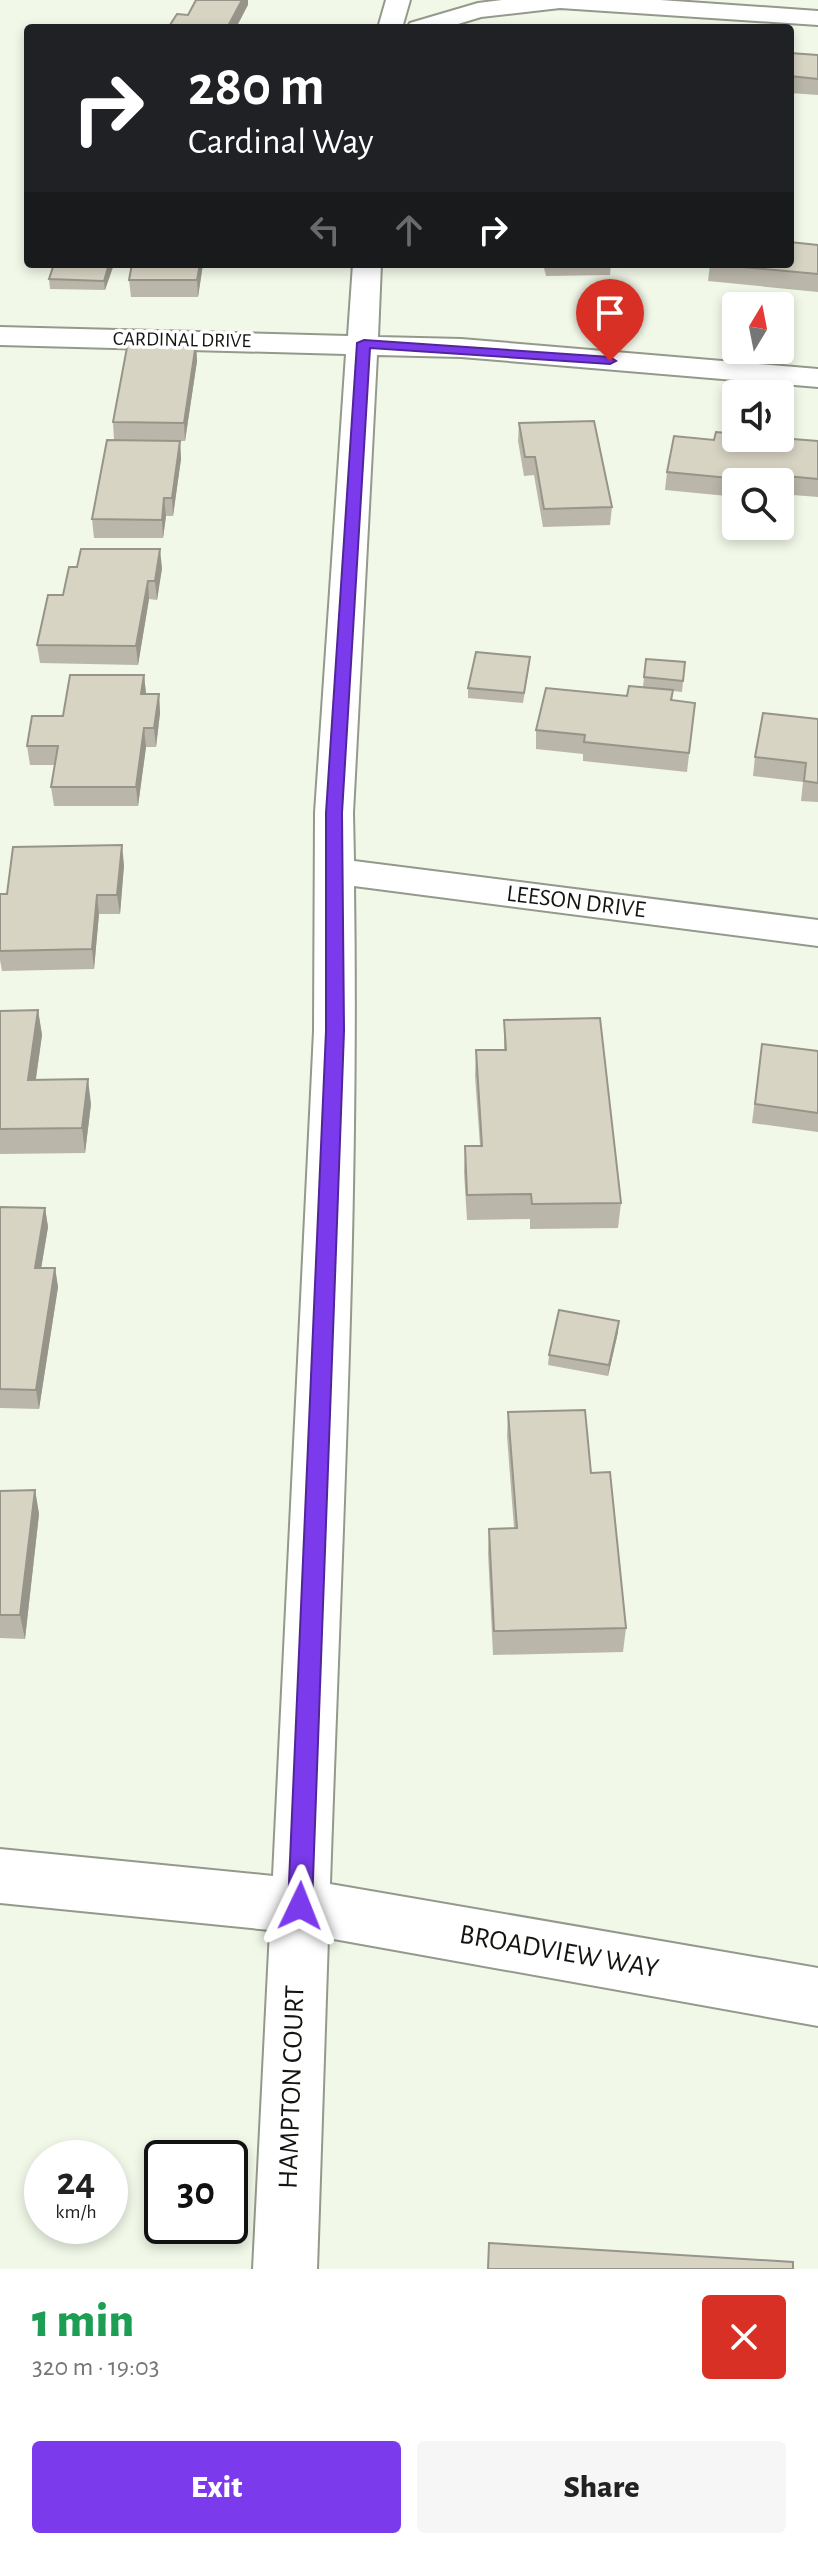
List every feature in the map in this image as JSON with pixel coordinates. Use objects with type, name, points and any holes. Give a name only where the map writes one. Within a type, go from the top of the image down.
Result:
[{"type":"street","points":[[391,24],[398,0]]},
{"type":"street","points":[[432,24],[478,10],[555,0],[818,18]]},
{"type":"street","name":"HAMPTON COURT","points":[[285,2269],[335,1031],[333,871],[346,592],[367,268]]},
{"type":"street","name":"CARDINAL DRIVE","points":[[0,336],[364,343],[461,348],[818,378]]},
{"type":"street","name":"LEESON DRIVE","points":[[333,871],[818,933]]},
{"type":"street","name":"BROADVIEW WAY","points":[[0,1876],[300,1906],[818,1997]]},
{"type":"building","points":[[196,0],[242,0],[229,24],[171,24],[177,14],[188,15]]},
{"type":"building","points":[[794,53],[818,55],[818,79],[794,76]]},
{"type":"building","points":[[794,242],[818,245],[818,274],[753,268],[794,268]]},
{"type":"building","points":[[53,268],[108,268],[104,281],[49,279]]},
{"type":"building","points":[[131,268],[199,268],[197,280],[129,280]]},
{"type":"building","points":[[128,342],[196,343],[184,423],[113,422]]},
{"type":"building","points":[[594,421],[612,507],[544,509],[535,457],[525,457],[519,423]]},
{"type":"building","points":[[716,432],[722,433],[722,452],[794,452],[794,439],[818,441],[818,479],[794,477],[794,468],[722,468],[722,477],[667,472],[674,436],[714,440]]},
{"type":"building","points":[[107,440],[180,441],[172,498],[164,498],[162,520],[92,519]]},
{"type":"building","points":[[81,549],[160,549],[155,581],[148,581],[136,646],[37,645],[48,595],[63,595],[69,567],[77,567]]},
{"type":"building","points":[[476,652],[530,657],[524,693],[468,688]]},
{"type":"building","points":[[646,659],[685,662],[683,681],[644,677]]},
{"type":"building","points":[[70,675],[144,675],[141,694],[159,694],[154,728],[144,728],[136,787],[51,787],[58,746],[27,746],[32,716],[63,716]]},
{"type":"building","points":[[629,686],[673,690],[671,700],[695,703],[689,753],[584,742],[585,735],[536,730],[546,688],[627,696]]},
{"type":"building","points":[[763,713],[818,719],[818,783],[804,781],[806,763],[755,757]]},
{"type":"building","points":[[122,845],[117,895],[97,895],[92,949],[0,951],[0,894],[7,894],[13,847]]},
{"type":"building","points":[[38,1010],[28,1080],[88,1079],[82,1128],[0,1129],[0,1011]]},
{"type":"building","points":[[600,1018],[621,1203],[532,1204],[531,1194],[467,1195],[465,1146],[482,1146],[476,1050],[506,1050],[504,1020]]},
{"type":"building","points":[[762,1044],[818,1051],[818,1113],[755,1104]]},
{"type":"building","points":[[0,1207],[45,1208],[35,1268],[55,1268],[36,1390],[0,1389]]},
{"type":"building","points":[[559,1310],[619,1321],[609,1365],[549,1355]]},
{"type":"building","points":[[585,1410],[591,1473],[610,1472],[626,1628],[494,1631],[489,1529],[517,1528],[508,1412]]},
{"type":"building","points":[[35,1490],[20,1615],[0,1615],[0,1491]]},
{"type":"building","points":[[489,2243],[793,2262],[793,2269],[488,2269]]},
{"type":"route","points":[[300,1906],[335,1031],[334,813],[364,343],[610,361]]}]
